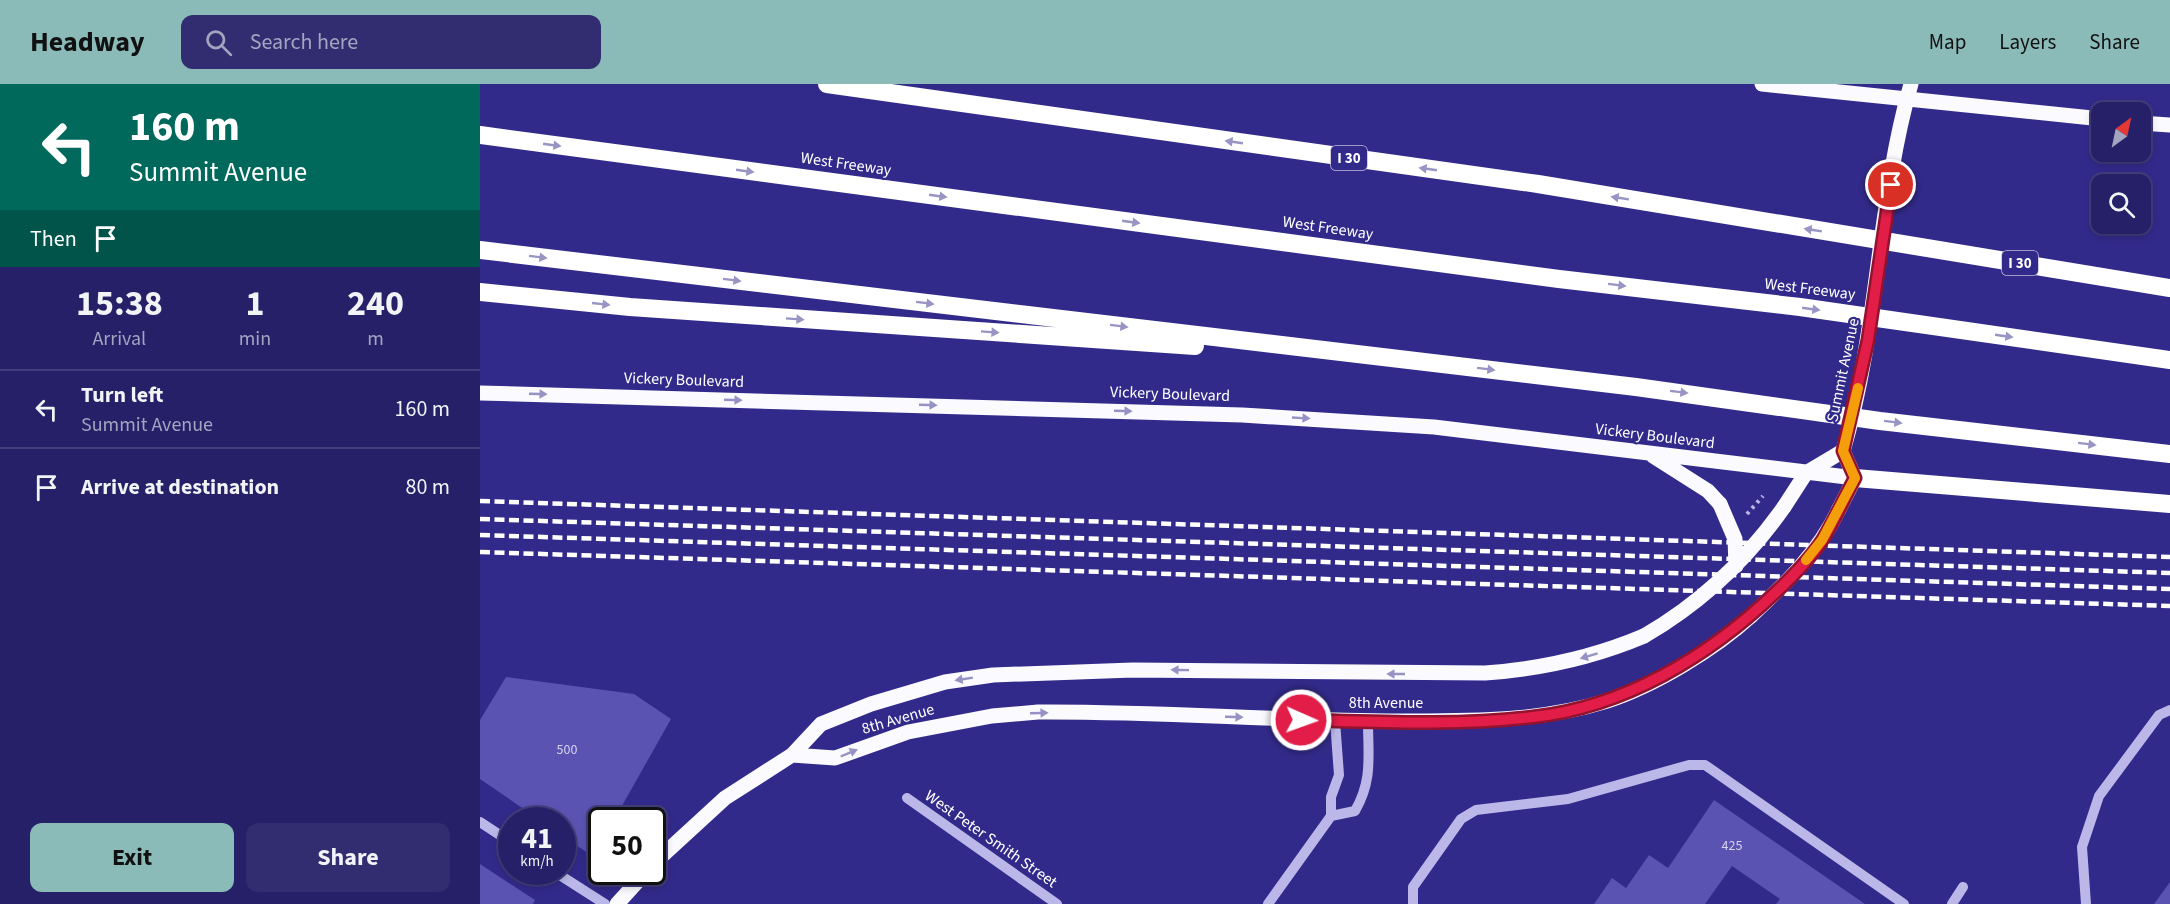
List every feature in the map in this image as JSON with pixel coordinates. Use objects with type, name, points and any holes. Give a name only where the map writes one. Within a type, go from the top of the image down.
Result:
[{"type":"highway","name":"I 30","points":[[827,84],[1538,184],[2170,288]]},
{"type":"highway","name":"West Freeway","points":[[480,135],[1536,276],[1800,307],[2170,360]]},
{"type":"highway","points":[[480,250],[1728,398],[1880,421],[2170,454]]},
{"type":"highway","points":[[480,291],[642,308],[1427,362]]},
{"type":"highway","points":[[1855,478],[2166,504]]},
{"type":"main road","points":[[1762,84],[2091,118]]},
{"type":"main road","name":"Summit Avenue","points":[[1843,451],[1868,340],[1894,162],[1911,84]]},
{"type":"main road","points":[[2151,124],[2170,125]]},
{"type":"main road","name":"Vickery Boulevard","points":[[480,393],[1242,415],[1434,428],[1855,478]]},
{"type":"main road","points":[[1806,473],[1843,451],[1855,478]]},
{"type":"main road","points":[[1648,453],[1708,491],[1720,504],[1736,539],[1736,566]]},
{"type":"main road","name":"8th Avenue","points":[[666,852],[726,798],[792,755],[821,724],[909,692],[945,682],[993,675],[1133,670],[1485,674],[1532,670],[1565,663],[1644,636],[1708,594],[1736,566],[1784,507],[1806,473]]},
{"type":"main road","name":"8th Avenue","points":[[792,755],[836,758],[908,732],[992,716],[1038,712],[1335,721],[1488,721],[1535,717],[1575,709],[1609,700],[1643,686],[1718,642],[1740,626],[1792,577],[1822,540],[1855,478]]},
{"type":"main road","points":[[617,904],[634,885]]},
{"type":"street","points":[[2086,904],[2082,847],[2099,796],[2159,715],[2170,710]]},
{"type":"street","points":[[1268,904],[1331,816],[1331,797],[1339,775],[1335,721]]},
{"type":"street","points":[[1331,816],[1355,811],[1365,794],[1368,783],[1368,721]]},
{"type":"street","points":[[1413,904],[1413,887],[1461,819],[1476,810],[1568,799],[1689,765],[1705,765],[1904,904]]},
{"type":"street","name":"West Peter Smith Street","points":[[907,798],[1057,904]]},
{"type":"street","points":[[480,822],[498,834]]},
{"type":"street","points":[[575,885],[605,904]]},
{"type":"street","points":[[1952,904],[1964,888]]},
{"type":"path","points":[[1747,514],[1764,496]]},
{"type":"building","points":[[506,677],[634,694],[671,719],[621,807],[588,807],[588,853],[576,845],[576,807],[521,807],[480,779],[480,720]]},
{"type":"building","points":[[1714,800],[1865,904],[1776,904],[1780,899],[1732,866],[1705,904],[1594,904],[1612,878],[1626,888],[1649,855],[1668,868]]},
{"type":"building","points":[[480,864],[498,876],[498,885],[512,885],[535,900],[533,904],[480,904]]},
{"type":"building","points":[[2170,882],[2170,904],[2154,904]]},
{"type":"railway","points":[[480,501],[2170,557]]},
{"type":"railway","points":[[480,519],[2170,573]]},
{"type":"railway","points":[[480,535],[2170,589]]},
{"type":"railway","points":[[480,552],[2170,606]]},
{"type":"slow traffic","points":[[1806,560],[1822,540],[1855,478],[1843,451],[1858,388]]},
{"type":"route","points":[[1301,720],[1488,721],[1535,717],[1575,709],[1609,700],[1643,686],[1718,642],[1740,626],[1792,577],[1822,540],[1855,478],[1843,451],[1855,405],[1875,302],[1891,185]]}]
